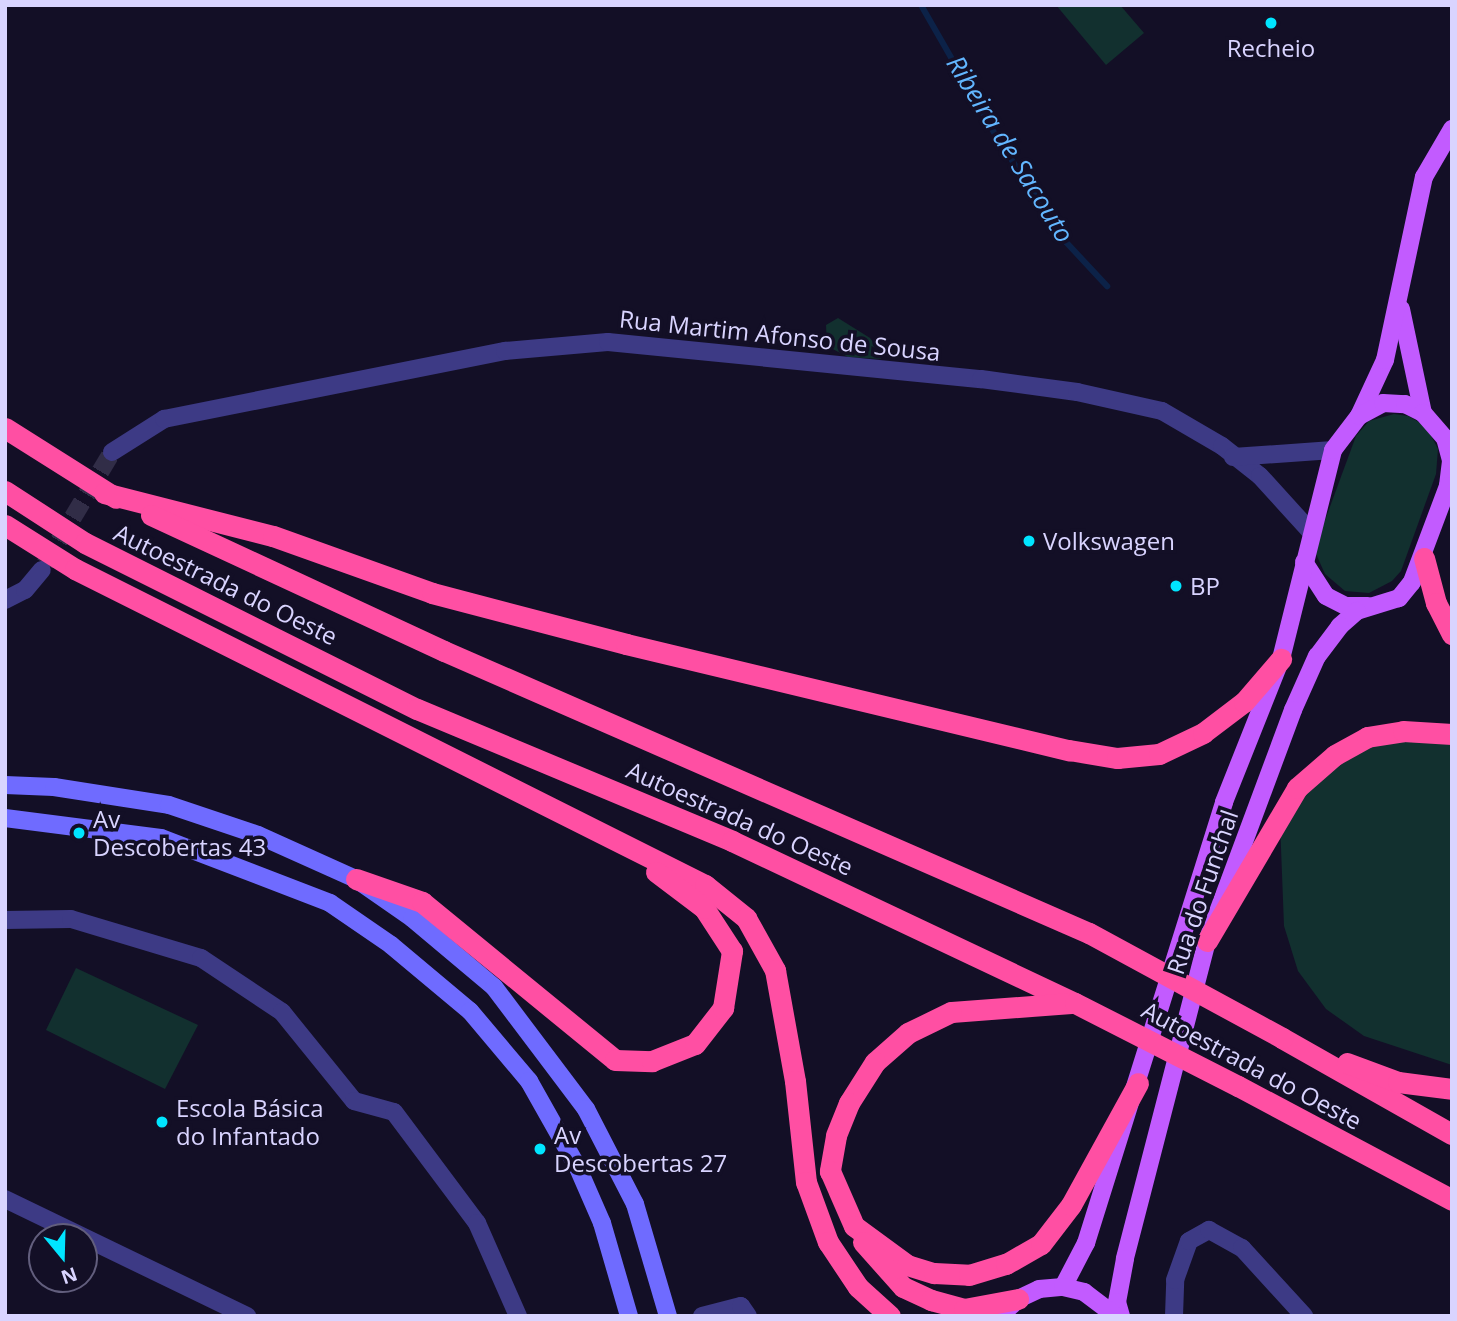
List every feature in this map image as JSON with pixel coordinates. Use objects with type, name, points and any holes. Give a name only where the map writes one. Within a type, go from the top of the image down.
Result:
[{"type":"highway","name":"Autoestrada do Oeste","points":[[5,428],[104,492],[443,651],[1089,933],[1452,1134]]},
{"type":"highway","name":"Autoestrada do Oeste","points":[[5,491],[85,543],[417,709],[732,841],[1075,1003],[1452,1200]]},
{"type":"highway","points":[[104,492],[273,536],[432,593],[626,644],[1117,758],[1159,754],[1203,733],[1244,702],[1281,659]]},
{"type":"highway","points":[[5,525],[75,569],[627,849],[705,885],[746,918],[775,970],[795,1082],[806,1182],[819,1218],[828,1242],[858,1287],[890,1316]]},
{"type":"highway","points":[[1424,558],[1436,603],[1452,634]]},
{"type":"highway","points":[[1208,941],[1297,788],[1335,755],[1367,737],[1403,731],[1452,734]]},
{"type":"highway","points":[[356,879],[422,902],[615,1060],[652,1061],[695,1044],[723,1007],[732,951],[704,908],[627,849]]},
{"type":"highway","points":[[1018,1299],[964,1309],[931,1300],[903,1287],[883,1268],[853,1226],[830,1171],[836,1136],[849,1102],[875,1062],[908,1033],[951,1012],[1075,1003]]},
{"type":"highway","points":[[1282,1038],[1398,1082],[1452,1089]]},
{"type":"highway","points":[[853,1226],[907,1265],[934,1273],[969,1275],[1006,1264],[1041,1244],[1071,1205],[1138,1083]]},
{"type":"main road","name":"Rua do Funchal","points":[[1063,1287],[1086,1243],[1224,802],[1281,659],[1310,531],[1333,450],[1359,416],[1377,384],[1400,305],[1408,243],[1424,177],[1452,129]]},
{"type":"main road","name":"Rua do Funchal","points":[[1121,1316],[1117,1302],[1125,1259],[1208,941],[1317,656],[1357,611],[1381,606],[1399,598],[1424,558],[1448,486],[1451,454],[1445,438],[1423,413],[1400,305]]},
{"type":"main road","points":[[1359,416],[1383,403],[1405,404],[1423,413]]},
{"type":"main road","points":[[1304,562],[1326,596],[1346,606],[1381,606]]},
{"type":"main road","points":[[5,785],[54,787],[169,805],[258,835],[356,879],[412,918],[494,987],[586,1109],[635,1204],[668,1316]]},
{"type":"main road","points":[[5,818],[161,838],[330,903],[391,945],[470,1010],[517,1068],[578,1168],[602,1223],[629,1316]]},
{"type":"main road","points":[[517,1068],[542,1048]]},
{"type":"main road","points":[[1000,1316],[1018,1299],[1040,1289],[1063,1287],[1084,1292],[1116,1316]]},
{"type":"street","name":"Rua Martim Afonso de Sousa","points":[[112,452],[164,419],[505,351],[608,342],[821,360],[911,375],[1077,392],[1162,411],[1259,476],[1310,531]]},
{"type":"street","points":[[1234,457],[1333,450]]},
{"type":"street","points":[[5,600],[25,590],[42,570]]},
{"type":"street","points":[[5,920],[71,919],[201,958],[282,1012],[354,1101],[394,1112],[477,1223],[518,1316]]},
{"type":"street","points":[[5,1199],[247,1316]]},
{"type":"street","points":[[1174,1316],[1175,1280],[1189,1241],[1209,1230],[1242,1248],[1304,1316]]},
{"type":"street","points":[[702,1316],[741,1306],[748,1316]]},
{"type":"green space","points":[[1056,5],[1120,5],[1144,33],[1106,65]]},
{"type":"green space","points":[[838,318],[870,338],[882,355],[881,359],[848,357],[827,346],[826,325]]},
{"type":"green space","points":[[1394,414],[1408,416],[1426,426],[1438,449],[1436,474],[1401,571],[1392,581],[1369,593],[1345,591],[1325,574],[1316,554],[1317,542],[1356,436],[1369,421]]},
{"type":"green space","points":[[1452,739],[1452,1065],[1364,1036],[1326,1009],[1298,971],[1284,926],[1280,822],[1310,777],[1360,741]]},
{"type":"green space","points":[[76,968],[198,1025],[165,1089],[46,1030]]},
{"type":"waterway","name":"Ribeira de Sacouto","points":[[921,5],[996,136],[1065,241],[1107,286]]},
{"type":"tunnel","points":[[45,564],[112,452]]},
{"type":"place","name":"Recheio","points":[[1271,23]]},
{"type":"place","name":"Volkswagen","points":[[1029,541]]},
{"type":"place","name":"BP","points":[[1176,586]]},
{"type":"place","name":"Av Descobertas 43","points":[[79,833]]},
{"type":"place","name":"Escola Básica do Infantado","points":[[162,1122]]},
{"type":"place","name":"Av Descobertas 27","points":[[540,1149]]}]
